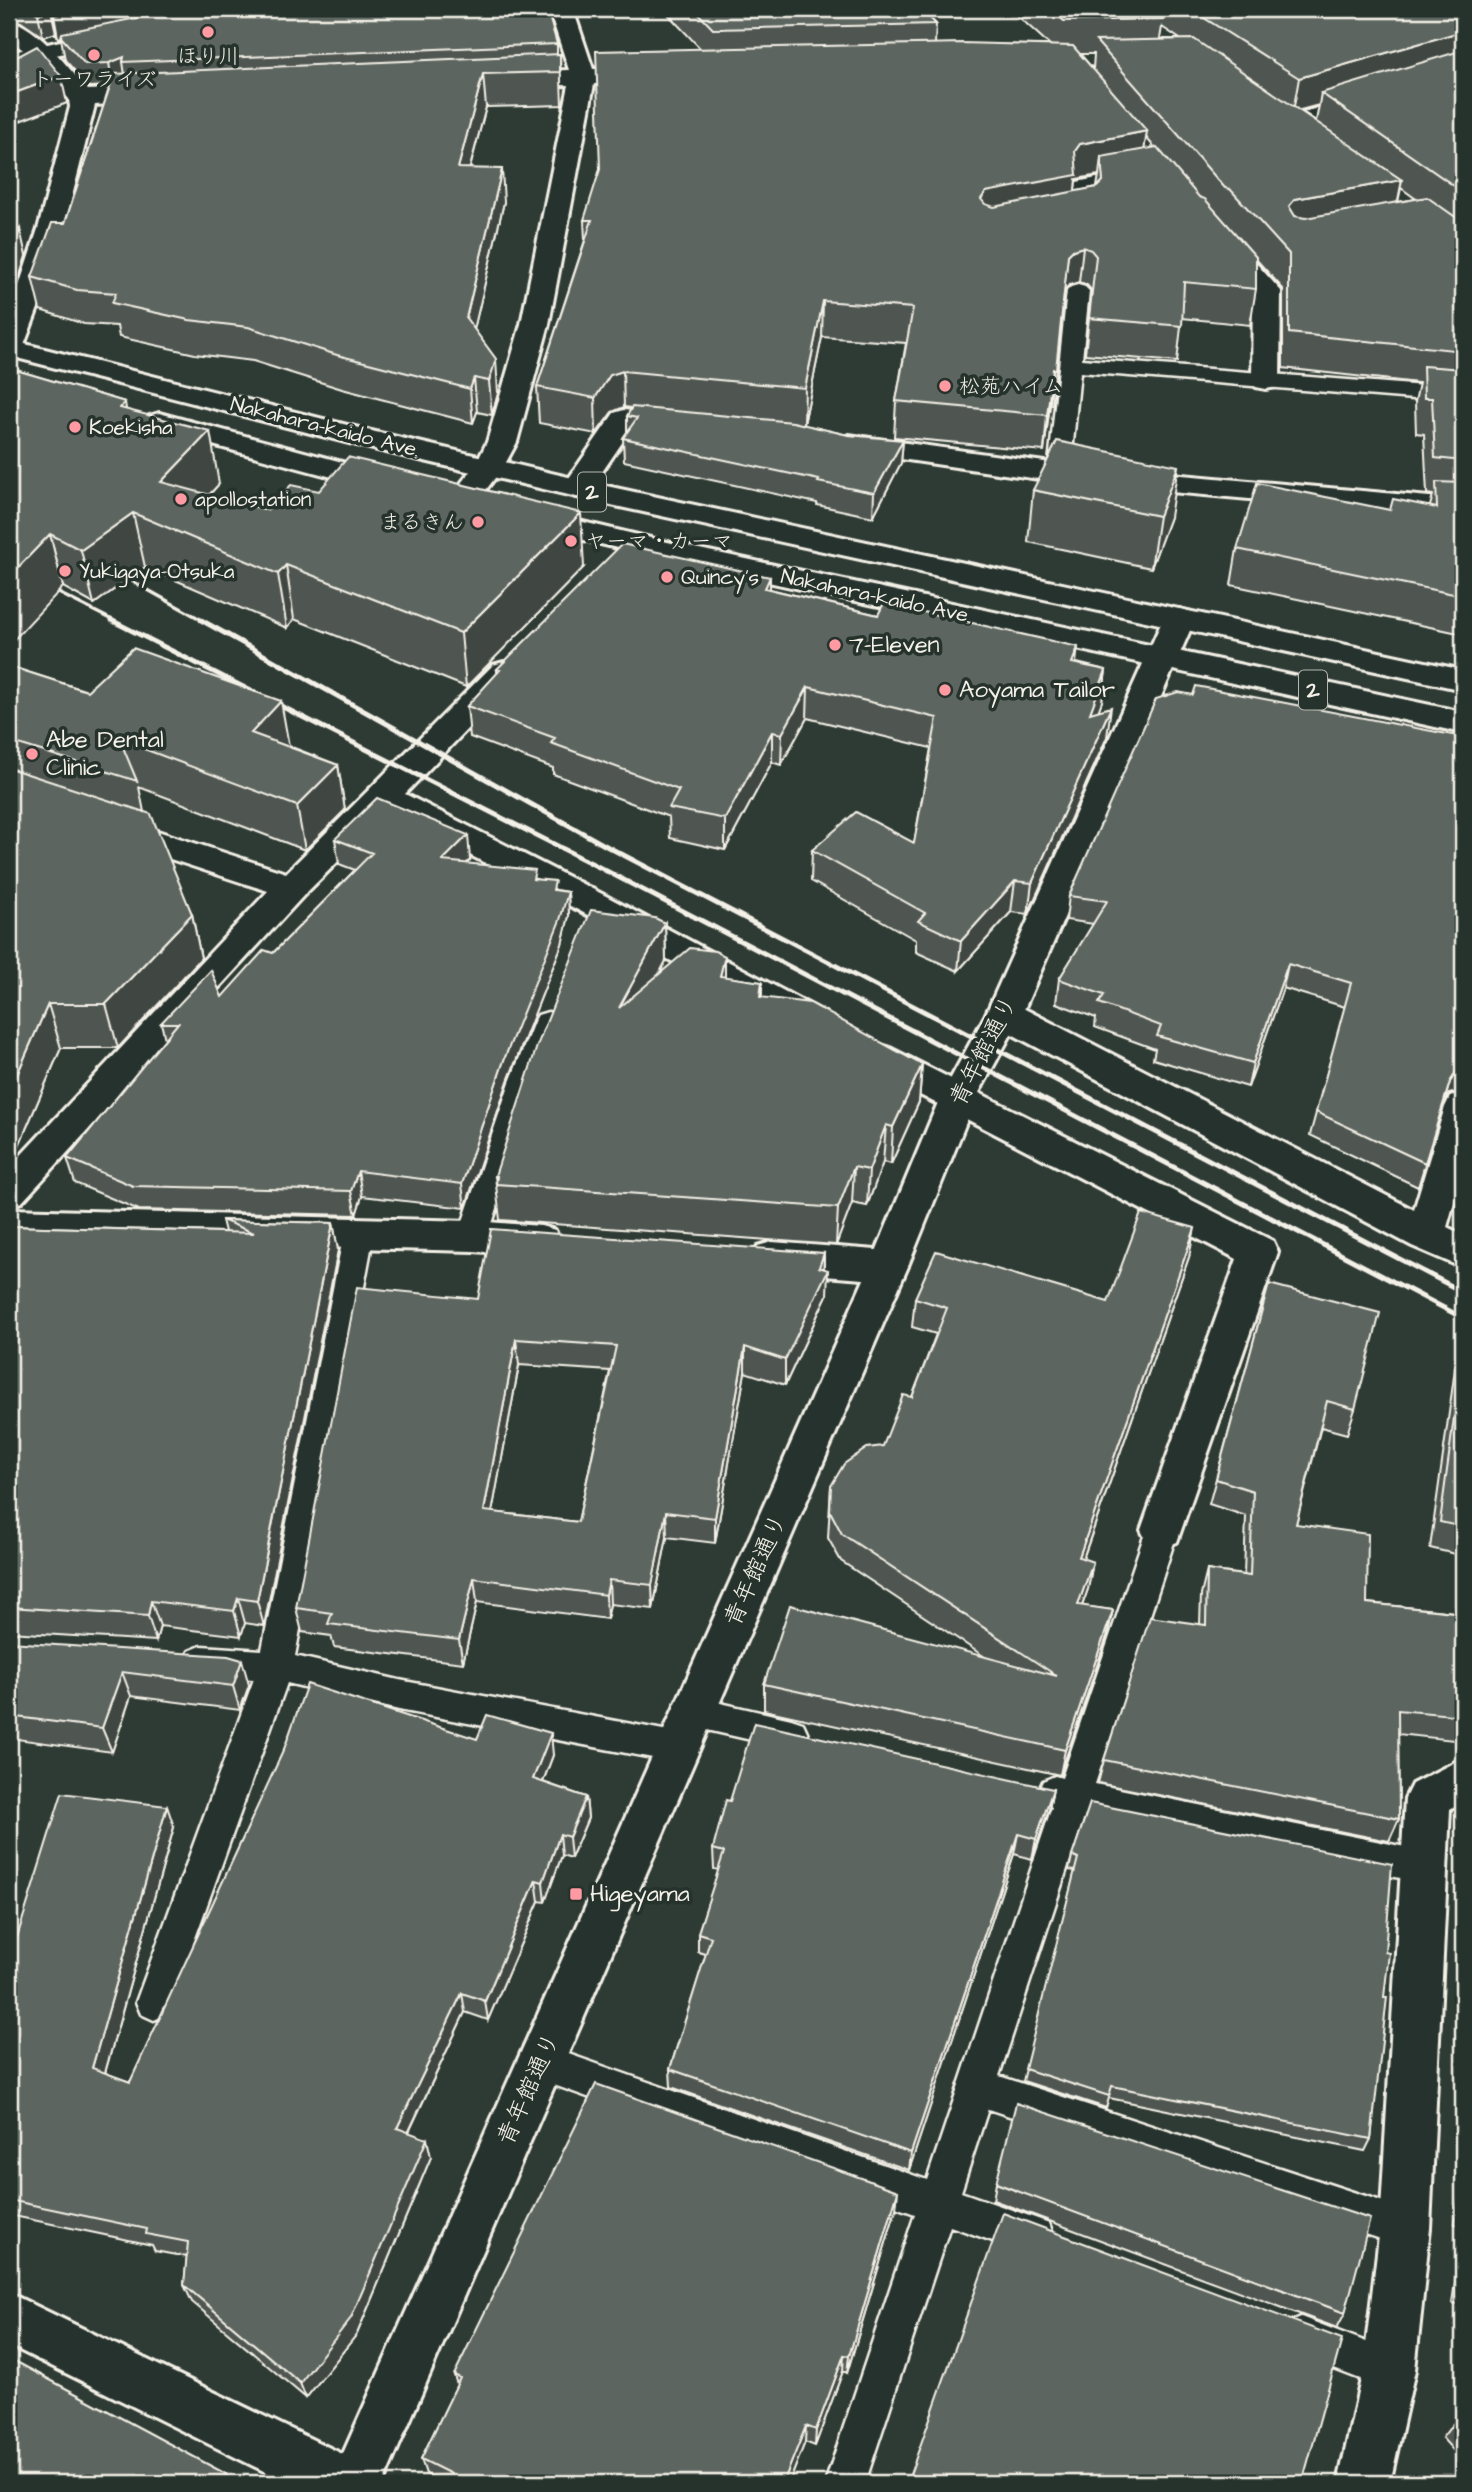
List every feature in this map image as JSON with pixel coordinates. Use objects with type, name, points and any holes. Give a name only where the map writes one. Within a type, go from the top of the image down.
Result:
[{"type":"street","points":[[436,495],[489,466],[502,442],[535,324],[583,76],[561,9]]},
{"type":"street","points":[[9,27],[40,51],[81,98],[83,107],[59,208],[22,320],[9,348]]},
{"type":"street","points":[[9,61],[40,51],[141,30]]},
{"type":"street","points":[[1290,124],[1463,71]]},
{"type":"street","points":[[488,80],[671,74]]},
{"type":"street","points":[[81,98],[188,93]]},
{"type":"street","points":[[1267,108],[1313,140]]},
{"type":"street","points":[[1214,232],[1267,291],[1266,381]]},
{"type":"street","name":"Nakahara-kaido Ave.","points":[[9,348],[365,438],[577,488],[1463,680]]},
{"type":"street","name":"Nakahara-kaido Ave.","points":[[127,413],[498,511],[619,553],[1162,659],[1463,723]]},
{"type":"street","points":[[577,488],[624,419],[702,426]]},
{"type":"street","points":[[828,441],[1059,473],[1463,509]]},
{"type":"street","name":"青年館通り","points":[[356,2483],[889,1266],[957,1100],[1004,1014],[1178,619]]},
{"type":"street","points":[[9,1192],[292,887],[526,649]]},
{"type":"street","points":[[383,797],[589,917],[842,1038],[957,1100],[1259,1252],[1162,1530]]},
{"type":"street","points":[[88,820],[292,887]]},
{"type":"street","points":[[1004,1014],[1463,1253]]},
{"type":"street","points":[[1426,1234],[1463,1107]]},
{"type":"street","points":[[9,1224],[473,1236],[570,1243]]},
{"type":"street","points":[[735,1254],[889,1266]]},
{"type":"street","points":[[1364,2483],[1389,2370],[1405,2228],[1427,1798],[1463,1778]]},
{"type":"street","points":[[9,2318],[344,2483]]},
{"type":"lane","points":[[1059,221],[1086,216],[1084,186],[1161,172]]},
{"type":"lane","points":[[1059,473],[1078,291]]},
{"type":"lane","points":[[1070,365],[1463,396]]},
{"type":"lane","points":[[473,1236],[524,1082],[559,993]]},
{"type":"lane","points":[[154,2002],[276,1665],[359,1233]]},
{"type":"lane","points":[[845,2483],[1162,1530]]},
{"type":"lane","points":[[169,1659],[276,1665],[399,1695],[687,1730],[816,1739]]},
{"type":"lane","points":[[1018,1784],[1425,1867]]},
{"type":"lane","points":[[540,2062],[1067,2250]]},
{"type":"lane","points":[[976,2087],[1405,2228]]},
{"type":"lane","points":[[1273,2327],[1389,2370]]},
{"type":"building","points":[[30,9],[84,9],[54,15],[51,10],[38,14]]},
{"type":"building","points":[[181,9],[547,9],[557,44],[123,62],[124,57],[109,63],[85,64],[61,37],[62,33]]},
{"type":"building","points":[[694,9],[929,9],[929,17],[936,24],[713,29]]},
{"type":"building","points":[[1050,9],[1147,9],[1163,19],[1064,21]]},
{"type":"building","points":[[1190,9],[1463,9],[1463,31],[1299,78]]},
{"type":"building","points":[[1194,39],[1402,180],[1295,199],[1289,206],[1295,216],[1305,218],[1427,197],[1463,221],[1463,351],[1289,333],[1289,254],[1230,189],[1225,188],[1096,41]]},
{"type":"building","points":[[962,43],[1073,46],[1147,131],[1080,144],[1075,151],[1077,175],[986,192],[981,199],[985,204],[994,207],[1097,187],[1103,181],[1101,157],[1157,147],[1199,197],[1205,199],[1256,257],[1256,289],[1184,282],[1182,326],[1089,318],[1096,256],[1083,247],[1073,250],[1068,255],[1056,369],[1053,369],[1047,415],[896,401],[913,308],[823,301],[805,388],[623,371],[610,375],[595,398],[537,387],[592,220],[584,220],[600,169],[596,51]]},
{"type":"building","points":[[37,46],[61,76],[9,95],[9,61]]},
{"type":"building","points":[[1463,50],[1463,192],[1321,93]]},
{"type":"building","points":[[560,54],[560,72],[483,74],[458,168],[502,169],[466,318],[496,359],[489,381],[474,378],[470,389],[337,355],[248,327],[189,320],[112,303],[116,293],[77,290],[32,277],[52,223],[65,223],[114,74]]},
{"type":"building","points":[[9,229],[20,229],[9,263]]},
{"type":"building","points":[[1423,366],[1463,369],[1463,461],[1435,458],[1432,398],[1424,398]]},
{"type":"building","points":[[9,368],[125,402],[120,408],[210,431],[161,482],[267,510],[291,485],[319,491],[348,457],[581,513],[461,633],[286,565],[278,574],[133,513],[81,550],[50,534],[9,577]]},
{"type":"building","points":[[632,407],[793,422],[848,435],[903,440],[874,493],[623,438],[637,418],[627,416]]},
{"type":"building","points":[[1057,441],[1178,466],[1159,516],[1033,490]]},
{"type":"building","points":[[1436,482],[1463,483],[1463,596],[1237,549],[1257,483],[1390,510],[1393,499],[1437,508]]},
{"type":"building","points":[[622,544],[770,577],[765,588],[878,615],[884,603],[1078,647],[1072,663],[1106,670],[1090,713],[1111,707],[1032,883],[1015,881],[961,941],[918,921],[925,913],[812,850],[856,812],[914,843],[937,718],[808,687],[782,734],[772,732],[725,819],[669,808],[679,790],[551,743],[555,738],[467,706],[500,670],[497,669]]},
{"type":"building","points":[[133,648],[281,701],[251,733],[338,765],[297,806],[120,740],[137,781],[9,741],[9,666],[87,691]]},
{"type":"building","points":[[1196,686],[1463,737],[1463,1069],[1457,1071],[1450,1082],[1425,1163],[1316,1112],[1351,983],[1288,964],[1253,1063],[1157,1036],[1161,1026],[1099,1003],[1104,995],[1059,979],[1107,901],[1069,896],[1156,699],[1178,692],[1193,695]]},
{"type":"building","points":[[9,768],[151,814],[192,914],[106,1004],[48,1004],[9,1093]]},
{"type":"building","points":[[377,798],[468,835],[442,861],[535,870],[533,879],[555,881],[553,890],[568,892],[560,920],[505,1057],[462,1184],[358,1171],[351,1191],[133,1186],[67,1158],[178,1023],[161,1023],[211,970],[222,997],[264,950],[273,953],[372,853],[335,839]]},
{"type":"building","points":[[591,910],[655,918],[665,923],[619,1008],[690,948],[715,951],[725,956],[720,976],[762,982],[760,997],[810,1003],[922,1065],[893,1127],[886,1125],[869,1170],[854,1167],[838,1208],[496,1184],[495,1176],[537,1046]]},
{"type":"building","points":[[1141,1213],[1195,1228],[1079,1557],[1093,1562],[1078,1605],[1113,1610],[1065,1750],[764,1684],[790,1605],[1057,1676],[842,1534],[830,1511],[831,1486],[844,1464],[867,1448],[883,1446],[903,1395],[912,1397],[947,1308],[915,1298],[936,1251],[1108,1302]]},
{"type":"building","points":[[222,1220],[333,1223],[257,1601],[238,1598],[234,1611],[151,1601],[148,1616],[9,1607],[9,1226],[254,1233]]},
{"type":"building","points":[[491,1229],[824,1253],[819,1267],[828,1270],[785,1360],[745,1347],[715,1518],[666,1512],[652,1585],[609,1580],[606,1595],[474,1578],[459,1640],[328,1624],[332,1613],[296,1608],[357,1287],[478,1299]],"holes":[[[516,1339],[616,1346],[578,1522],[484,1511]]]},
{"type":"building","points":[[1269,1284],[1380,1313],[1355,1409],[1327,1401],[1296,1524],[1368,1534],[1367,1603],[1463,1613],[1463,1716],[1398,1710],[1399,1819],[1104,1760],[1150,1617],[1206,1625],[1207,1570],[1250,1576],[1253,1491],[1216,1479]]},
{"type":"building","points":[[1463,1351],[1463,1527],[1440,1522]]},
{"type":"building","points":[[9,1642],[228,1656],[242,1660],[233,1686],[122,1672],[102,1728],[9,1716]]},
{"type":"building","points":[[307,1684],[477,1739],[487,1715],[551,1733],[533,1779],[586,1797],[569,1837],[560,1834],[543,1882],[536,1880],[485,2001],[462,1993],[397,2128],[427,2139],[351,2318],[300,2383],[184,2285],[188,2242],[146,2234],[147,2229],[9,2200],[9,1963],[62,1793],[167,1806],[92,2068],[130,2082],[284,1749]]},
{"type":"building","points":[[754,1723],[1053,1789],[1036,1839],[1018,1834],[911,2153],[670,2069],[711,1937],[698,1933],[724,1852],[713,1849],[726,1800],[730,1801]]},
{"type":"building","points":[[1090,1803],[1392,1864],[1385,1952],[1389,1953],[1384,1997],[1387,1997],[1371,2139],[1112,2086],[1109,2096],[1025,2069],[1078,1858],[1072,1856]]},
{"type":"building","points":[[596,2084],[898,2191],[849,2356],[844,2355],[816,2430],[806,2426],[783,2483],[469,2483],[421,2459],[460,2378],[454,2375]]},
{"type":"building","points":[[1016,2103],[1370,2219],[1345,2313],[996,2183]]},
{"type":"building","points":[[1003,2213],[1342,2339],[1302,2483],[907,2483]]},
{"type":"building","points":[[9,2358],[226,2474],[221,2483],[9,2483]]},
{"type":"building","points":[[1463,2412],[1463,2428],[1456,2420]]},
{"type":"railway","points":[[9,568],[114,621]]},
{"type":"railway","points":[[110,569],[204,621]]},
{"type":"railway","points":[[111,620],[593,864],[1463,1318]]},
{"type":"railway","points":[[201,620],[608,847],[1463,1292]]},
{"type":"place","name":"ほり川","points":[[208,32]]},
{"type":"place","name":"トーワライズ","points":[[94,55]]},
{"type":"place","name":"松苑ハイム","points":[[945,386]]},
{"type":"place","name":"Koekisha","points":[[75,427]]},
{"type":"place","name":"apollostation","points":[[181,499]]},
{"type":"place","name":"まるきん","points":[[478,522]]},
{"type":"place","name":"ヤーマ・カーマ","points":[[571,541]]},
{"type":"place","name":"Yukigaya-Otsuka","points":[[65,571]]},
{"type":"place","name":"Quincy's","points":[[667,577]]},
{"type":"place","name":"7-Eleven","points":[[835,645]]},
{"type":"place","name":"Aoyama Tailor","points":[[945,690]]},
{"type":"place","name":"Abe Dental Clinic","points":[[32,754]]},
{"type":"place","name":"Higeyama","points":[[576,1894]]}]
